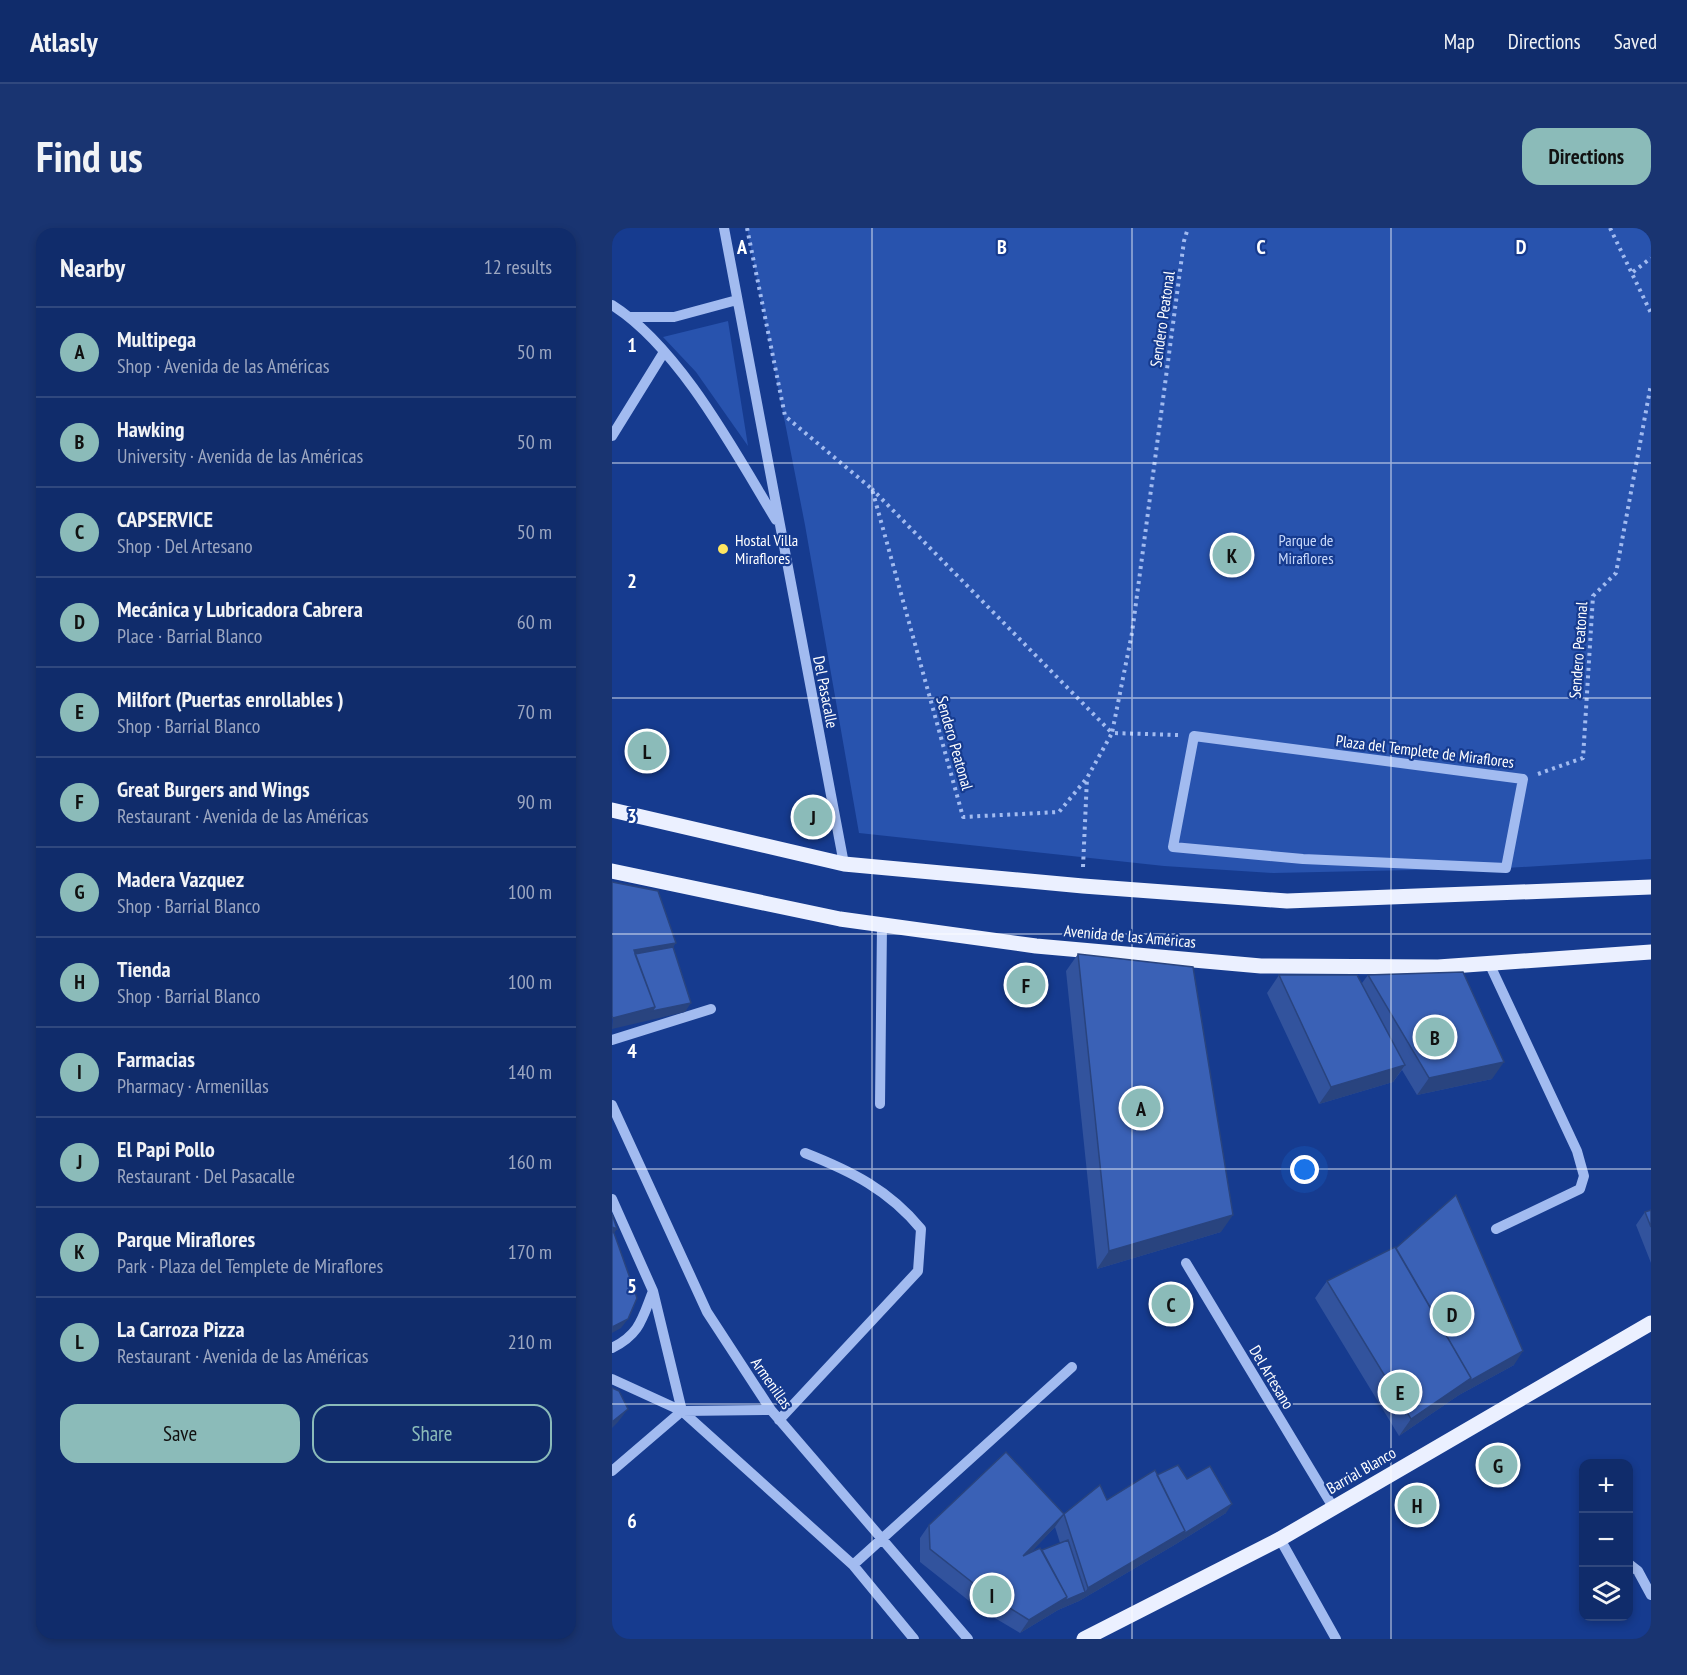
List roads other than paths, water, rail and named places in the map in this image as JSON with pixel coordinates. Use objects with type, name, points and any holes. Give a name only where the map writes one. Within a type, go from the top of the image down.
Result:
[{"type":"main road","points":[[612,810],[844,864],[1083,886],[1287,901],[1651,887]]},
{"type":"main road","name":"Avenida de las Américas","points":[[612,871],[840,919],[1114,958],[1261,966],[1438,967],[1651,952]]},
{"type":"main road","name":"Barrial Blanco","points":[[1084,1639],[1280,1539],[1333,1506],[1651,1323]]},
{"type":"street","name":"Del Pasacalle","points":[[724,228],[844,864]]},
{"type":"street","points":[[631,317],[674,317],[737,300]]},
{"type":"street","name":"Del Pasacalle","points":[[612,305],[631,317],[664,352],[717,422],[779,525]]},
{"type":"street","points":[[612,436],[664,352]]},
{"type":"street","name":"Plaza del Templete de Miraflores","points":[[1194,736],[1523,779],[1506,868],[1303,859],[1173,848],[1194,736]]},
{"type":"street","points":[[880,1104],[882,925]]},
{"type":"street","points":[[1489,963],[1577,1151],[1584,1176],[1580,1189],[1496,1229]]},
{"type":"street","points":[[612,1040],[711,1009]]},
{"type":"street","name":"Armenillas","points":[[612,1105],[707,1312],[771,1410],[968,1639]]},
{"type":"street","points":[[779,1420],[918,1271],[921,1228],[902,1205],[848,1170],[805,1154]]},
{"type":"street","points":[[612,1199],[653,1291],[682,1411]]},
{"type":"street","name":"Del Artesano","points":[[1186,1263],[1333,1506]]},
{"type":"street","points":[[612,1348],[629,1340],[642,1320],[653,1291]]},
{"type":"street","points":[[853,1565],[1072,1367]]},
{"type":"street","points":[[612,1379],[682,1411],[853,1565],[914,1639]]},
{"type":"street","points":[[612,1472],[682,1411],[771,1410]]},
{"type":"street","points":[[1280,1539],[1336,1639]]},
{"type":"street","points":[[1633,1567],[1638,1571],[1651,1595]]},
{"type":"place","name":"Hostal Villa Miraflores","points":[[723,549]]},
{"type":"place","name":"Parque Miraflores","points":[[1232,555]]},
{"type":"place","name":"La Carroza Pizza","points":[[647,751]]},
{"type":"place","name":"El Papi Pollo","points":[[813,817]]},
{"type":"place","name":"Great Burgers and Wings","points":[[1026,985]]},
{"type":"place","name":"Hawking","points":[[1435,1037]]},
{"type":"place","name":"Multipega","points":[[1141,1108]]},
{"type":"place","name":"CAPSERVICE","points":[[1171,1304]]},
{"type":"place","name":"Mecánica y Lubricadora Cabrera","points":[[1452,1314]]},
{"type":"place","name":"Milfort (Puertas enrollables )","points":[[1400,1392]]},
{"type":"place","name":"Madera Vazquez","points":[[1498,1465]]},
{"type":"place","name":"Tienda","points":[[1417,1505]]},
{"type":"place","name":"Farmacias","points":[[992,1595]]},
{"type":"park label","name":"Parque de Miraflores","points":[[1306,549]]}]
